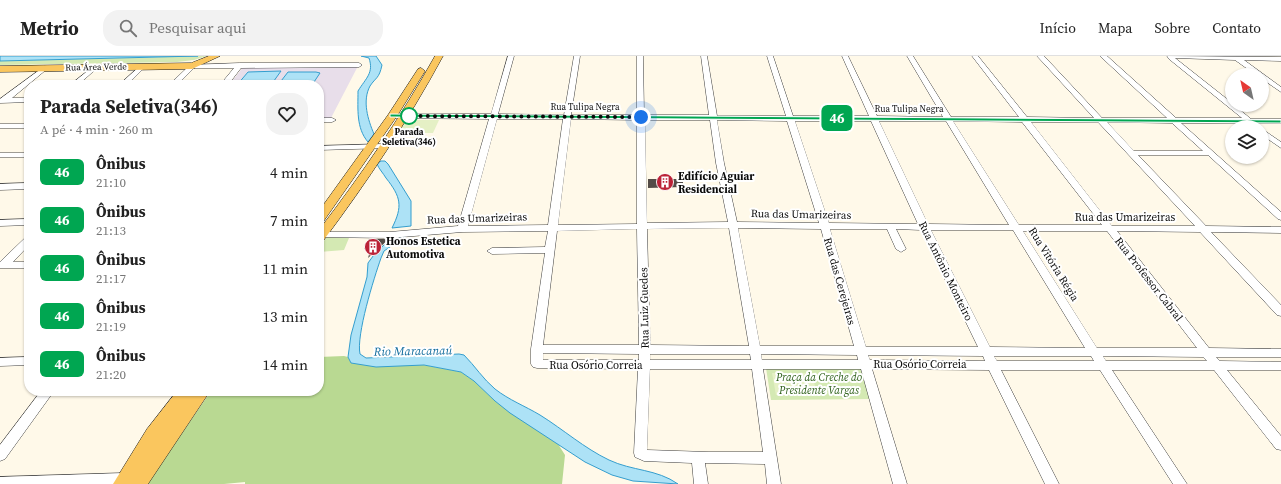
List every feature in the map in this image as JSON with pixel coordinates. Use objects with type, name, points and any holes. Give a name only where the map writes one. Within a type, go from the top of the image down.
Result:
[{"type":"main road","points":[[192,66],[216,56]]},
{"type":"main road","points":[[324,212],[392,116],[431,56]]},
{"type":"main road","points":[[324,230],[404,116],[439,56]]},
{"type":"main road","name":"Rua Área Verde","points":[[0,69],[192,66]]},
{"type":"main road","points":[[128,482],[152,434],[182,396]]},
{"type":"main road","points":[[128,482],[198,396]]},
{"type":"street","points":[[462,229],[511,56]]},
{"type":"street","points":[[537,349],[567,117],[577,56]]},
{"type":"street","name":"Rua Luiz Guedes","points":[[640,56],[645,350],[640,453],[644,455],[698,458],[770,458]]},
{"type":"street","points":[[704,56],[720,163],[733,225],[755,351],[774,484]]},
{"type":"street","name":"Rua das Cerejeiras","points":[[770,56],[825,226],[900,484]]},
{"type":"street","name":"Rua Antônio Monteiro","points":[[845,56],[991,365],[1052,484]]},
{"type":"street","name":"Rua Vitória Régia","points":[[910,56],[1094,352],[1180,484]]},
{"type":"street","name":"Rua Professor Cabral","points":[[975,56],[1216,365],[1281,445]]},
{"type":"street","points":[[1040,56],[1281,312]]},
{"type":"street","points":[[1103,56],[1281,217]]},
{"type":"street","points":[[1170,56],[1249,120]]},
{"type":"street","points":[[1174,56],[1281,59]]},
{"type":"street","points":[[1236,57],[1250,68]]},
{"type":"street","points":[[228,80],[240,65]]},
{"type":"street","name":"Rua Área Verde","points":[[192,66],[359,65]]},
{"type":"street","points":[[178,80],[192,66]]},
{"type":"street","points":[[128,80],[142,67]]},
{"type":"street","points":[[29,80],[45,68]]},
{"type":"street","points":[[80,80],[94,68]]},
{"type":"street","points":[[1269,82],[1281,90]]},
{"type":"street","points":[[2,101],[24,84]]},
{"type":"street","points":[[2,101],[24,100]]},
{"type":"street","name":"Rua Tulipa Negra","points":[[392,116],[714,116],[789,118],[1225,121]]},
{"type":"street","points":[[324,120],[332,120]]},
{"type":"street","name":"Rua Tulipa Negra","points":[[1269,121],[1281,121]]},
{"type":"street","points":[[0,126],[24,126]]},
{"type":"street","points":[[1269,137],[1281,146]]},
{"type":"street","points":[[324,148],[384,146]]},
{"type":"street","points":[[1132,153],[1210,153]]},
{"type":"street","points":[[0,155],[24,155]]},
{"type":"street","points":[[0,187],[24,186]]},
{"type":"street","points":[[0,222],[24,222]]},
{"type":"street","name":"Rua das Umarizeiras","points":[[324,236],[390,235],[462,229],[733,225],[924,226],[1110,230],[1281,230]]},
{"type":"street","points":[[890,226],[901,249]]},
{"type":"street","points":[[2,265],[24,244]]},
{"type":"street","points":[[492,250],[550,250]]},
{"type":"street","points":[[2,265],[24,264]]},
{"type":"street","name":"Rua Osório Correia","points":[[1281,353],[537,349],[536,363],[644,365],[1102,364],[1281,366]]},
{"type":"street","points":[[0,362],[24,361]]},
{"type":"street","points":[[0,455],[44,396]]},
{"type":"street","points":[[698,458],[701,484]]},
{"type":"street","points":[[0,482],[128,482]]},
{"type":"shaded area","points":[[358,66],[331,118],[324,118],[324,80],[233,80],[243,67]]},
{"type":"green space","points":[[207,56],[194,60],[177,62],[0,65],[0,61]]},
{"type":"green space","points":[[404,120],[439,120],[433,133],[397,133]]},
{"type":"green space","points":[[327,237],[349,238],[344,250],[324,252],[324,241]]},
{"type":"green space","points":[[344,356],[348,357],[351,363],[424,365],[461,372],[474,381],[495,401],[558,444],[565,455],[562,484],[245,484],[245,482],[224,484],[147,484],[208,396],[324,396],[324,357]]},
{"type":"green space","name":"Praça da Creche do Presidente Vargas","points":[[864,367],[872,399],[771,400],[766,368]]},
{"type":"green space","points":[[772,373],[812,373],[817,395],[776,395]]},
{"type":"water","points":[[0,56],[198,56],[0,61]]},
{"type":"water","points":[[361,56],[376,56],[382,65],[381,70],[370,86],[366,98],[368,117],[374,134],[368,142],[361,131],[358,111],[358,91],[371,68],[369,58]]},
{"type":"water","points":[[281,71],[275,80],[241,80],[248,72]]},
{"type":"water","points":[[288,72],[320,73],[315,80],[282,80]]},
{"type":"water","points":[[381,161],[385,161],[388,164],[411,201],[411,226],[392,228],[398,214],[399,202],[395,191],[377,164]]},
{"type":"water","points":[[406,236],[384,251],[381,258],[370,292],[363,321],[359,345],[360,354],[366,358],[464,355],[500,393],[540,415],[591,450],[618,464],[662,475],[678,484],[633,481],[612,475],[585,462],[510,413],[474,381],[461,372],[424,365],[376,367],[351,363],[348,357],[351,335],[367,277],[368,263],[376,252],[392,238]]},
{"type":"building","name":"Edifício Aguiar Residencial","points":[[648,179],[683,179],[683,187],[648,188]]},
{"type":"building","name":"Honos Estetica Automotiva","points":[[369,239],[389,239],[368,258],[371,248],[364,249]]},
{"type":"bus line","name":"46","points":[[392,116],[714,116],[789,118],[1281,121]]},
{"type":"place","name":"Parada Seletiva(346)","points":[[409,116]]},
{"type":"place","name":"Edifício Aguiar Residencial","points":[[665,182]]},
{"type":"place","name":"Honos Estetica Automotiva","points":[[373,247]]},
{"type":"route","points":[[409,116],[404,116],[641,117]]},
{"type":"water label","name":"Rio Maracanaú","points":[[413,351]]}]
